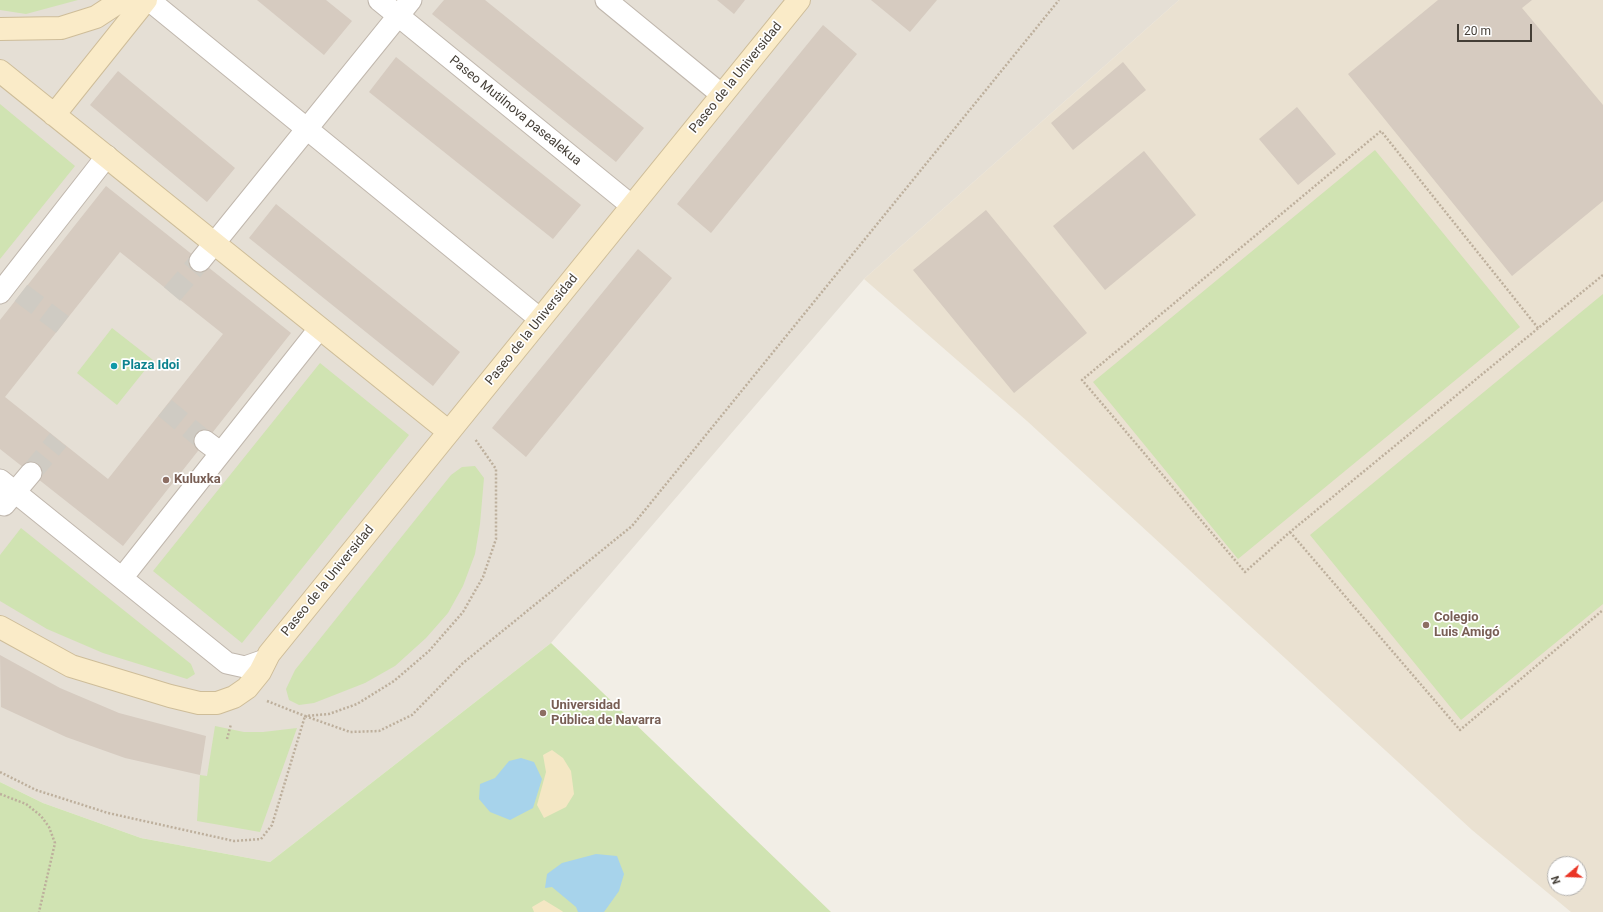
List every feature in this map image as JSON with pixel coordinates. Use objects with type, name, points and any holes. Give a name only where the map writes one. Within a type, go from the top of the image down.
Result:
[{"type":"street","points":[[0,29],[61,28],[96,17],[122,0]]},
{"type":"street","points":[[54,115],[146,0]]},
{"type":"street","points":[[149,0],[540,319]]},
{"type":"street","points":[[606,0],[722,95]]},
{"type":"street","name":"Paseo de la Universidad","points":[[0,627],[71,666],[199,703],[218,704],[234,697],[247,688],[260,672],[265,660],[799,0]]},
{"type":"street","name":"Paseo Mutilnova pasealekua","points":[[200,261],[307,128],[397,10],[632,206]]},
{"type":"street","points":[[0,71],[449,432]]},
{"type":"street","points":[[10,290],[106,156]]},
{"type":"street","points":[[122,578],[213,447],[319,329]]},
{"type":"street","points":[[31,473],[6,493],[122,578],[227,663],[245,666],[265,660]]},
{"type":"path","points":[[263,700],[350,732],[379,732],[412,715],[463,664],[632,526],[1059,0]]},
{"type":"path","points":[[1538,328],[1381,131],[1082,380],[1245,572],[1290,532],[1603,275]]},
{"type":"path","points":[[305,716],[329,714],[357,704],[394,681],[429,651],[463,612],[483,578],[496,539],[496,469],[475,438]]},
{"type":"path","points":[[1290,532],[1460,730],[1603,610]]},
{"type":"path","points":[[0,772],[36,790],[108,813],[234,841],[261,839],[272,825],[305,716]]},
{"type":"path","points":[[227,739],[233,718]]},
{"type":"path","points":[[0,794],[26,804],[41,816],[49,826],[55,843],[39,912]]},
{"type":"shaded area","points":[[0,0],[1179,0],[864,279],[551,643],[270,862],[141,838],[43,803],[0,782]]},
{"type":"shaded area","name":"Colegio Luis Amigó","points":[[1179,0],[1603,0],[1603,912],[1571,912],[1552,896],[1587,896],[1587,856],[1547,856],[1547,892],[1472,830],[1027,421],[864,279]]},
{"type":"green space","points":[[0,0],[78,0],[26,14],[0,10]]},
{"type":"green space","points":[[0,104],[75,166],[0,259]]},
{"type":"green space","points":[[1375,150],[1520,327],[1238,559],[1093,382]]},
{"type":"green space","points":[[1603,294],[1603,604],[1461,720],[1310,535]]},
{"type":"green space","points":[[112,328],[153,360],[117,405],[77,373]]},
{"type":"green space","points":[[320,363],[409,435],[242,643],[153,571]]},
{"type":"green space","points":[[475,466],[484,478],[480,524],[475,554],[463,586],[448,613],[426,638],[395,666],[365,683],[314,703],[299,705],[289,700],[286,689],[295,670],[451,475],[462,467]]},
{"type":"green space","points":[[21,528],[191,664],[195,674],[187,679],[103,653],[47,629],[0,601],[0,555]]},
{"type":"green space","name":"Universidad Pública de Navarra","points":[[551,643],[831,912],[0,912],[0,782],[43,803],[141,838],[270,862]]},
{"type":"green space","points":[[215,726],[244,732],[263,732],[297,728],[260,832],[197,821],[200,775],[207,776]]},
{"type":"sand","points":[[552,750],[563,758],[571,771],[574,794],[566,807],[544,818],[537,805],[546,772],[543,755]]},
{"type":"sand","points":[[544,900],[563,912],[534,912],[532,907]]},
{"type":"water","points":[[521,758],[534,762],[542,779],[533,808],[510,820],[490,812],[479,799],[480,784],[495,778],[509,761]]},
{"type":"water","points":[[596,854],[617,856],[624,874],[619,891],[604,912],[578,912],[576,907],[552,887],[545,888],[547,874],[562,863]]},
{"type":"building","points":[[257,0],[326,0],[352,21],[324,55]]},
{"type":"building","points":[[444,0],[485,0],[644,128],[616,162],[432,14]]},
{"type":"building","points":[[717,0],[745,0],[734,14]]},
{"type":"building","points":[[871,0],[937,0],[910,32]]},
{"type":"building","points":[[1438,0],[1532,0],[1522,8],[1603,105],[1603,201],[1512,276],[1348,74]]},
{"type":"building","points":[[823,25],[857,54],[711,233],[677,204]]},
{"type":"building","points":[[396,57],[581,205],[553,239],[369,92]]},
{"type":"building","points":[[1123,62],[1146,90],[1073,150],[1051,123]]},
{"type":"building","points":[[118,71],[235,168],[207,202],[90,105]]},
{"type":"building","points":[[1297,107],[1336,154],[1298,185],[1259,139]]},
{"type":"building","points":[[1144,151],[1196,215],[1105,290],[1053,226]]},
{"type":"building","points":[[106,186],[291,333],[123,546],[0,449],[0,320]],"holes":[[[120,252],[223,334],[108,479],[5,397]]]},
{"type":"building","points":[[276,204],[460,352],[433,386],[249,238]]},
{"type":"building","points":[[986,210],[1087,333],[1014,393],[913,270]]},
{"type":"building","points":[[638,249],[672,278],[526,457],[492,428]]},
{"type":"building","points":[[0,655],[60,688],[119,713],[206,736],[200,775],[125,758],[66,737],[1,707]]},
{"type":"tunnel","points":[[172,294],[200,261]]},
{"type":"tunnel","points":[[21,293],[63,325]]},
{"type":"tunnel","points":[[165,408],[205,441]]},
{"type":"tunnel","points":[[31,473],[58,440]]},
{"type":"place","name":"Plaza Idoi","points":[[114,366]]},
{"type":"place","name":"Kuluxka","points":[[166,480]]},
{"type":"place","name":"Colegio Luis Amigó","points":[[1426,625]]},
{"type":"place","name":"Universidad Pública de Navarra","points":[[543,713]]}]
